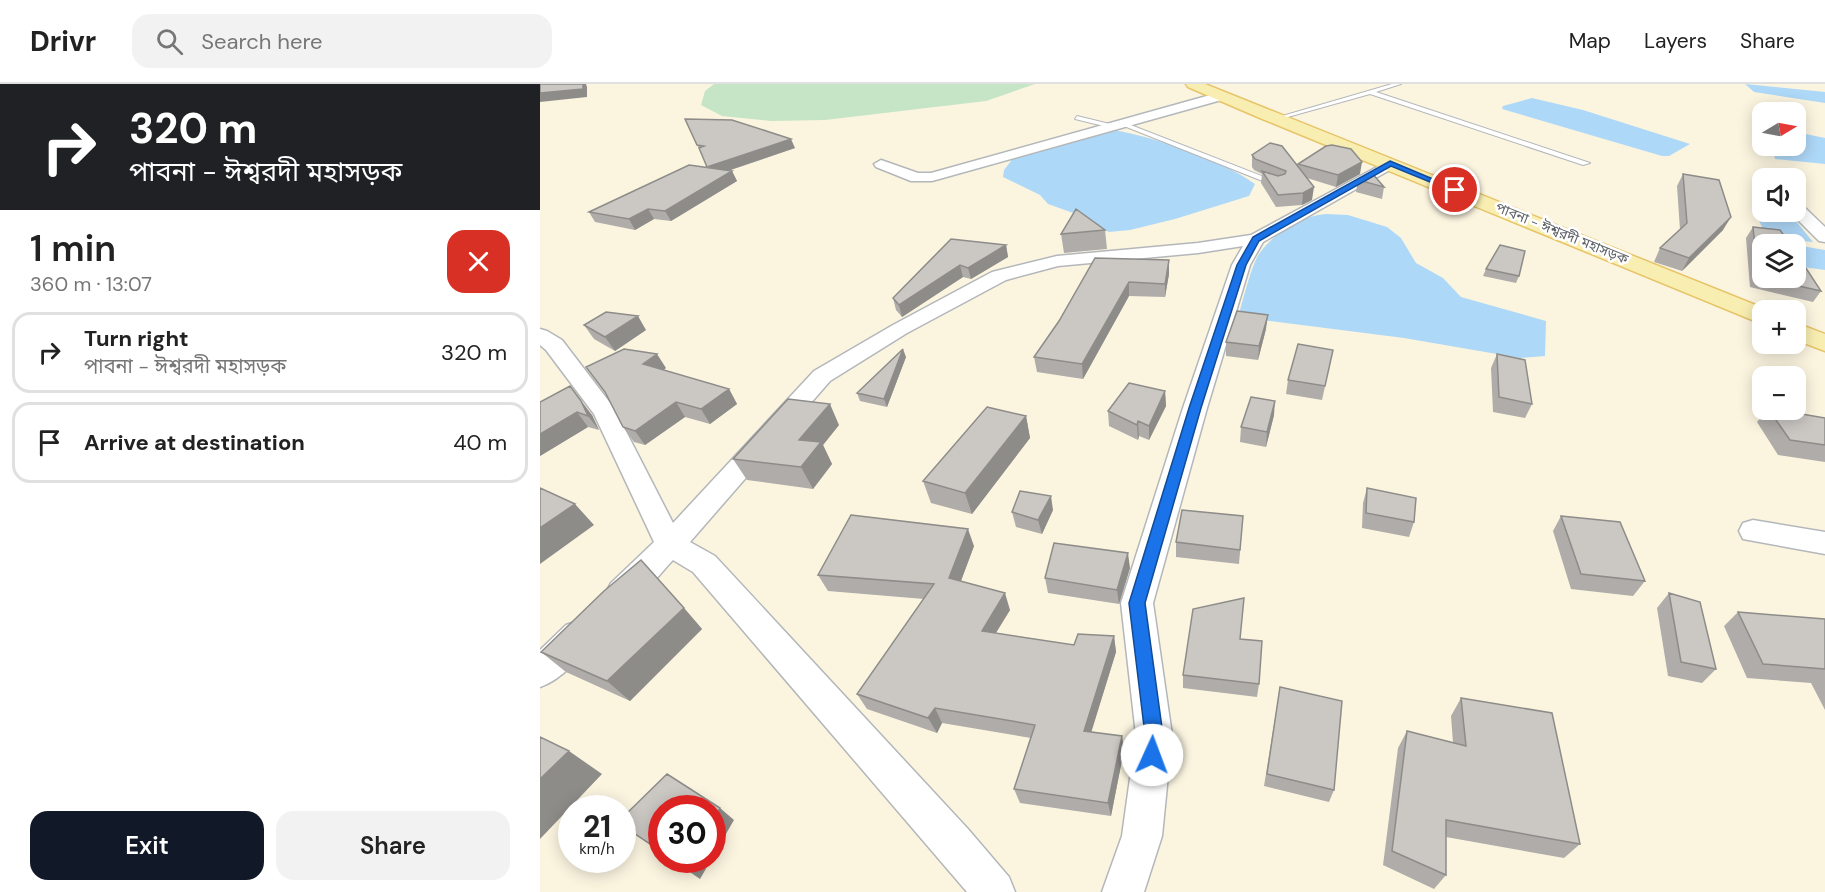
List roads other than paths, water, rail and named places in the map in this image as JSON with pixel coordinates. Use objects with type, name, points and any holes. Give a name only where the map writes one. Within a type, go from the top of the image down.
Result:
[{"type":"main road","name":"পাবনা - ঈশ্বরদী মহাসড়ক","points":[[1193,84],[1752,312]]},
{"type":"main road","points":[[1806,335],[1825,343]]},
{"type":"street","points":[[881,164],[922,179],[1221,96]]},
{"type":"street","points":[[540,672],[670,545],[822,376],[900,329],[999,276],[1057,261],[1198,248],[1256,239],[1390,164]]},
{"type":"street","points":[[1806,218],[1825,237]]},
{"type":"street","points":[[1123,892],[1142,836],[1154,735],[1137,603],[1230,298],[1241,265],[1256,239]]},
{"type":"street","points":[[540,335],[554,345],[605,413],[670,545],[704,564],[954,843],[993,892]]},
{"type":"street","points":[[1753,531],[1825,543]]},
{"type":"lane","points":[[1275,119],[1398,84]]},
{"type":"lane","points":[[1370,92],[1586,163]]},
{"type":"lane","points":[[1077,118],[1116,124],[1279,184]]},
{"type":"water","points":[[1745,84],[1825,92],[1825,103],[1754,92]]},
{"type":"water","points":[[1532,98],[1583,110],[1690,144],[1669,156],[1662,156],[1502,109],[1503,106]]},
{"type":"water","points":[[1114,130],[1188,151],[1224,166],[1255,184],[1249,196],[1175,219],[1130,230],[1109,232],[1076,214],[1048,204],[1040,195],[1003,177],[1004,170],[1014,157]]},
{"type":"water","points":[[1806,134],[1825,138],[1825,164],[1775,159],[1774,156],[1806,156]]},
{"type":"water","points":[[1316,215],[1348,215],[1387,227],[1401,238],[1416,263],[1443,278],[1461,297],[1546,321],[1545,356],[1520,358],[1404,338],[1238,317],[1253,267],[1265,246],[1289,226]]},
{"type":"water","points":[[1760,222],[1797,222],[1813,242],[1806,241],[1806,234],[1765,234]]},
{"type":"water","points":[[1806,247],[1825,250],[1825,270],[1806,267]]}]
